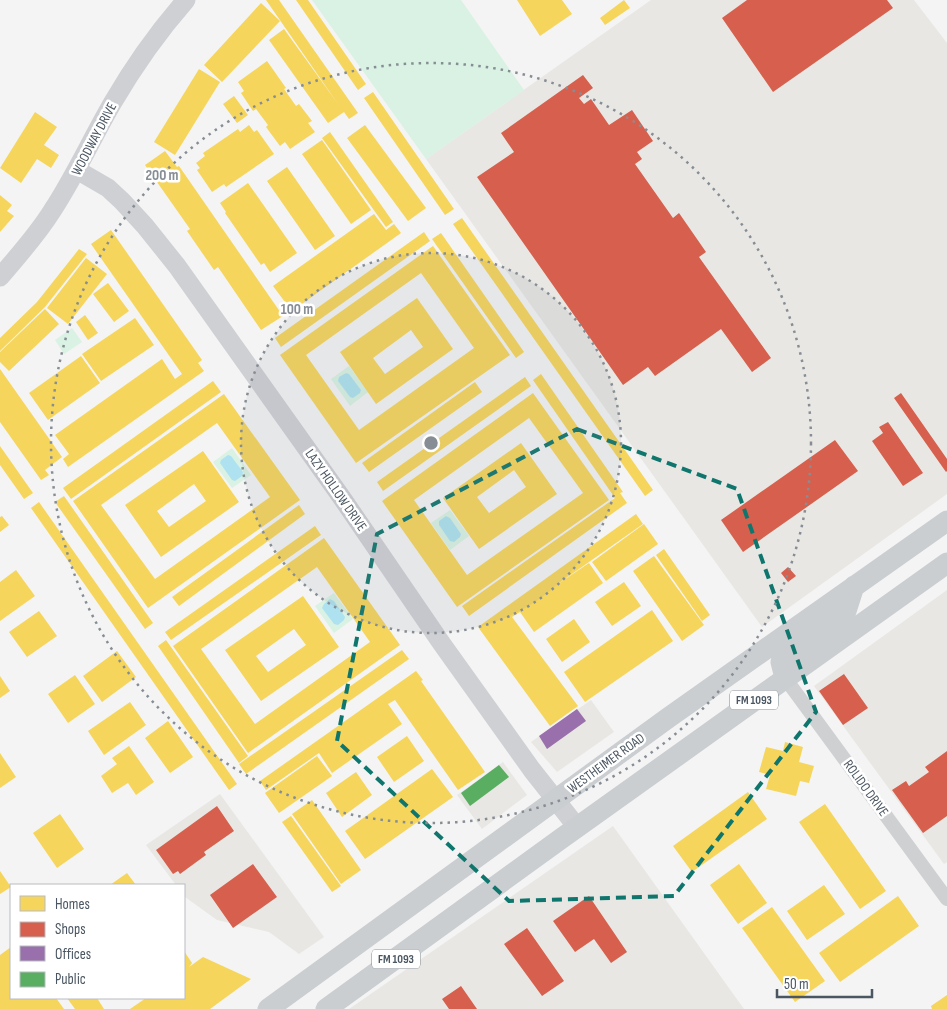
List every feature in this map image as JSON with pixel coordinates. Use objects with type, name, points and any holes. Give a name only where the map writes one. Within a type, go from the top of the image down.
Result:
[{"type":"main road","name":"WESTHEIMER ROAD","points":[[268,1009],[556,799],[947,521]]},
{"type":"main road","name":"FM 1093","points":[[326,1009],[947,563]]},
{"type":"main road","points":[[785,678],[781,662],[784,657],[846,611],[854,586]]},
{"type":"street","name":"WOODWAY DRIVE","points":[[0,277],[51,213],[78,170],[113,102],[149,45],[186,0]]},
{"type":"street","name":"LAZY HOLLOW DRIVE","points":[[78,170],[108,188],[122,201],[177,266],[342,498],[442,644],[532,770],[577,827]]},
{"type":"street","name":"ROLIDO DRIVE","points":[[785,678],[947,899]]},
{"type":"highlighted area","points":[[577,429],[737,489],[816,712],[674,896],[509,901],[337,741],[377,534]]},
{"type":"shaded area","points":[[651,0],[914,0],[947,43],[947,494],[762,627],[426,159]]},
{"type":"shaded area","points":[[947,590],[947,862],[944,864],[814,686]]},
{"type":"shaded area","points":[[591,700],[614,732],[557,772],[531,742]]},
{"type":"shaded area","points":[[503,762],[527,795],[482,829],[457,795]]},
{"type":"shaded area","points":[[220,794],[324,937],[299,954],[269,932],[217,920],[185,897],[185,884],[175,884],[146,845]]},
{"type":"shaded area","points":[[613,826],[744,1009],[349,1009]]},
{"type":"green space","points":[[312,0],[461,0],[524,90],[426,159]]},
{"type":"green space","points":[[72,328],[82,342],[64,354],[55,340]]},
{"type":"green space","points":[[349,366],[368,392],[350,406],[331,379]]},
{"type":"green space","points":[[232,448],[251,475],[232,488],[213,462]]},
{"type":"green space","points":[[450,510],[469,536],[450,550],[431,523]]},
{"type":"green space","points":[[334,593],[353,619],[334,633],[315,606]]},
{"type":"water","points":[[346,373],[349,374],[361,390],[353,398],[350,397],[338,381],[339,377]]},
{"type":"water","points":[[228,455],[231,456],[243,472],[242,476],[235,481],[232,480],[220,463]]},
{"type":"water","points":[[446,516],[450,518],[461,534],[454,542],[450,541],[439,525],[439,521]]},
{"type":"water","points":[[330,599],[334,601],[345,617],[338,625],[334,624],[322,608]]},
{"type":"building: Homes","points":[[266,0],[279,0],[358,113],[349,119],[344,112],[328,123],[269,40],[284,29],[338,104]]},
{"type":"building: Homes","points":[[296,0],[308,0],[366,84],[358,90]]},
{"type":"building: Homes","points":[[517,0],[562,0],[572,14],[540,36]]},
{"type":"building: Homes","points":[[624,0],[630,8],[605,25],[600,18]]},
{"type":"building: Homes","points":[[261,3],[280,21],[222,82],[204,65]]},
{"type":"building: Homes","points":[[267,61],[296,106],[299,104],[312,121],[308,123],[315,132],[290,149],[285,142],[280,146],[266,127],[268,125],[256,109],[253,111],[241,93],[244,91],[238,82]]},
{"type":"building: Homes","points":[[199,69],[220,82],[175,155],[154,142]]},
{"type":"building: Homes","points":[[373,92],[454,209],[445,215],[364,98]]},
{"type":"building: Homes","points":[[234,96],[248,115],[237,123],[223,104]]},
{"type":"building: Homes","points":[[35,112],[57,127],[44,145],[59,155],[51,168],[37,159],[21,183],[0,168]]},
{"type":"building: Homes","points":[[249,125],[254,132],[257,130],[274,154],[226,187],[224,184],[212,192],[197,170],[200,168],[196,163],[205,156],[203,153],[238,129],[240,132]]},
{"type":"building: Homes","points":[[365,125],[426,208],[408,221],[347,138]]},
{"type":"building: Homes","points":[[330,132],[393,222],[386,227],[322,138]]},
{"type":"building: Homes","points":[[322,140],[371,210],[351,224],[302,154]]},
{"type":"building: Homes","points":[[165,151],[177,167],[179,166],[283,316],[261,330],[218,267],[214,270],[187,231],[190,229],[145,165]]},
{"type":"building: Homes","points":[[287,167],[335,236],[315,250],[267,181]]},
{"type":"building: Homes","points":[[248,183],[297,253],[270,272],[264,263],[261,265],[220,203]]},
{"type":"building: Homes","points":[[0,195],[12,205],[7,211],[14,216],[0,232]]},
{"type":"building: Homes","points":[[374,214],[386,230],[394,224],[401,233],[289,313],[282,304],[285,302],[273,286]]},
{"type":"building: Homes","points":[[462,218],[653,490],[645,496],[453,224]]},
{"type":"building: Homes","points":[[111,230],[202,360],[198,363],[204,371],[68,467],[63,459],[69,454],[55,435],[162,359],[175,379],[182,374],[91,244]]},
{"type":"building: Homes","points":[[424,232],[430,241],[281,347],[275,338]]},
{"type":"building: Homes","points":[[441,233],[524,352],[516,358],[432,239]]},
{"type":"building: Homes","points":[[433,246],[510,355],[356,463],[280,355]],"holes":[[[421,273],[474,348],[359,430],[306,355]]]},
{"type":"building: Homes","points":[[79,249],[87,254],[45,307],[0,351],[0,338],[37,302]]},
{"type":"building: Homes","points":[[86,258],[107,274],[68,324],[47,308]]},
{"type":"building: Homes","points":[[108,283],[129,311],[114,322],[93,294]]},
{"type":"building: Homes","points":[[417,298],[453,349],[376,404],[340,352]],"holes":[[[411,330],[423,347],[385,374],[373,358]]]},
{"type":"building: Homes","points":[[45,309],[59,324],[9,371],[0,362],[0,352]]},
{"type":"building: Homes","points":[[85,315],[98,333],[88,340],[76,322]]},
{"type":"building: Homes","points":[[135,318],[154,345],[101,381],[82,354]]},
{"type":"building: Homes","points":[[81,356],[100,383],[48,420],[29,393]]},
{"type":"building: Homes","points":[[0,369],[62,457],[45,470],[49,475],[41,480],[0,422]]},
{"type":"building: Homes","points":[[541,374],[623,492],[620,493],[627,503],[469,616],[462,606],[615,498],[533,380]]},
{"type":"building: Homes","points":[[525,377],[531,386],[383,491],[377,482]]},
{"type":"building: Homes","points":[[213,381],[221,392],[71,499],[63,488]]},
{"type":"building: Homes","points":[[475,382],[482,392],[369,472],[362,463]]},
{"type":"building: Homes","points":[[533,393],[609,500],[457,607],[382,501]],"holes":[[[529,418],[583,493],[467,575],[414,500]]]},
{"type":"building: Homes","points":[[224,394],[300,500],[148,608],[73,501]],"holes":[[[217,423],[270,497],[155,579],[101,505]]]},
{"type":"building: Homes","points":[[521,443],[557,494],[479,549],[443,498]],"holes":[[[514,470],[526,487],[489,513],[477,497]]]},
{"type":"building: Homes","points":[[0,446],[33,493],[24,499],[0,465]]},
{"type":"building: Homes","points":[[203,451],[239,502],[161,557],[125,505]],"holes":[[[194,484],[206,501],[169,527],[157,511]]]},
{"type":"building: Homes","points":[[64,496],[153,623],[145,629],[55,502]]},
{"type":"building: Homes","points":[[39,502],[237,784],[229,790],[31,508]]},
{"type":"building: Homes","points":[[299,505],[305,514],[179,606],[172,597]]},
{"type":"building: Homes","points":[[636,514],[643,524],[552,588],[589,563],[603,583],[534,632],[520,612],[512,617],[578,706],[550,726],[478,627]]},
{"type":"building: Homes","points":[[2,516],[9,525],[0,532],[0,517]]},
{"type":"building: Homes","points":[[644,524],[658,544],[606,581],[592,562]]},
{"type":"building: Homes","points":[[315,526],[321,535],[171,640],[165,632]]},
{"type":"building: Homes","points":[[324,538],[400,645],[248,753],[173,646]],"holes":[[[317,567],[370,642],[255,724],[201,649]]]},
{"type":"building: Homes","points":[[664,549],[710,615],[702,621],[656,555]]},
{"type":"building: Homes","points":[[654,556],[704,625],[682,641],[633,571]]},
{"type":"building: Homes","points":[[16,570],[35,596],[0,621],[0,582]]},
{"type":"building: Homes","points":[[624,582],[641,606],[612,626],[595,602]]},
{"type":"building: Homes","points":[[303,596],[339,647],[261,701],[225,650]],"holes":[[[294,629],[306,645],[268,672],[256,656]]]},
{"type":"building: Homes","points":[[652,610],[673,641],[585,702],[564,672]]},
{"type":"building: Homes","points":[[39,611],[57,636],[27,657],[9,632]]},
{"type":"building: Homes","points":[[574,619],[590,642],[562,662],[546,639]]},
{"type":"building: Homes","points":[[166,640],[248,756],[239,763],[158,646]]},
{"type":"building: Homes","points":[[402,650],[409,659],[246,774],[239,764]]},
{"type":"building: Homes","points":[[117,651],[136,677],[102,702],[83,676]]},
{"type":"building: Homes","points":[[416,671],[423,680],[421,681],[485,772],[458,790],[395,700],[388,704],[402,724],[332,773],[319,753],[266,790],[260,781]]},
{"type":"building: Homes","points":[[75,675],[95,704],[68,723],[48,694]]},
{"type":"building: Homes","points":[[0,676],[10,691],[0,698]]},
{"type":"building: Homes","points":[[130,702],[146,725],[104,755],[88,731]]},
{"type":"building: Homes","points":[[168,721],[193,757],[170,773],[145,738]]},
{"type":"building: Homes","points":[[407,736],[424,761],[394,782],[377,757]]},
{"type":"building: Homes","points":[[785,742],[803,747],[799,762],[814,766],[809,783],[800,781],[796,796],[766,789],[770,775],[759,772],[766,747],[783,751]]},
{"type":"building: Homes","points":[[129,746],[154,782],[136,795],[128,783],[112,793],[101,776],[117,764],[112,758]]},
{"type":"building: Homes","points":[[0,753],[16,777],[0,788]]},
{"type":"building: Homes","points":[[317,756],[332,776],[279,813],[265,793]]},
{"type":"building: Homes","points":[[432,769],[453,797],[365,859],[345,831]]},
{"type":"building: Homes","points":[[356,772],[372,795],[342,817],[326,793]]},
{"type":"building: Homes","points":[[748,792],[767,819],[692,872],[673,846]]},
{"type":"building: Homes","points":[[312,800],[361,870],[341,884],[292,814]]},
{"type":"building: Homes","points":[[825,804],[886,891],[860,909],[799,822]]},
{"type":"building: Homes","points":[[60,814],[84,849],[57,868],[33,833]]},
{"type":"building: Homes","points":[[291,816],[341,886],[332,892],[282,822]]},
{"type":"building: Homes","points":[[739,864],[767,903],[738,924],[710,885]]},
{"type":"building: Homes","points":[[0,871],[10,888],[0,894]]},
{"type":"building: Homes","points":[[127,873],[135,884],[111,884]]},
{"type":"building: Homes","points":[[824,885],[845,914],[807,940],[787,911]]},
{"type":"building: Homes","points":[[898,896],[919,926],[840,982],[819,953]]},
{"type":"building: Homes","points":[[772,907],[825,981],[795,1002],[742,928]]},
{"type":"building: Homes","points":[[10,948],[10,999],[57,999],[64,1009],[0,1009],[0,955]]},
{"type":"building: Homes","points":[[185,952],[192,963],[189,967],[203,957],[251,979],[210,1009],[130,1009],[145,999],[185,999]]},
{"type":"building: Homes","points":[[947,995],[947,1009],[932,1009],[931,1006]]},
{"type":"building: Homes","points":[[68,999],[98,999],[104,1009],[75,1009]]},
{"type":"building: Shops","points":[[747,0],[887,0],[893,8],[773,92],[722,18]]},
{"type":"building: Shops","points":[[583,75],[593,88],[579,98],[584,104],[591,99],[609,125],[632,110],[653,141],[637,152],[642,159],[635,164],[673,218],[679,213],[706,252],[699,257],[771,358],[752,372],[721,329],[655,376],[648,367],[623,385],[477,177],[514,152],[501,133]]},
{"type":"building: Shops","points":[[901,393],[947,459],[946,472],[894,398]]},
{"type":"building: Shops","points":[[888,422],[923,473],[903,486],[872,441],[883,433],[879,427]]},
{"type":"building: Shops","points":[[835,440],[858,471],[743,552],[721,520]]},
{"type":"building: Shops","points":[[788,567],[796,576],[788,582],[781,573]]},
{"type":"building: Shops","points":[[844,674],[868,708],[843,725],[819,691]]},
{"type":"building: Shops","points":[[947,751],[947,816],[923,833],[892,790],[906,781],[909,786],[929,772],[925,767]]},
{"type":"building: Shops","points":[[217,806],[234,831],[204,852],[206,855],[180,874],[178,871],[173,874],[156,850]]},
{"type":"building: Shops","points":[[253,864],[277,897],[233,928],[210,895]]},
{"type":"building: Shops","points":[[589,896],[627,952],[611,963],[594,939],[575,952],[553,921]]},
{"type":"building: Shops","points":[[527,928],[564,981],[542,996],[504,944]]},
{"type":"building: Shops","points":[[461,986],[477,1009],[449,1009],[442,999]]},
{"type":"building: Offices","points":[[577,709],[586,721],[547,749],[539,736]]},
{"type":"building: Public","points":[[499,765],[509,777],[470,806],[461,793]]}]
